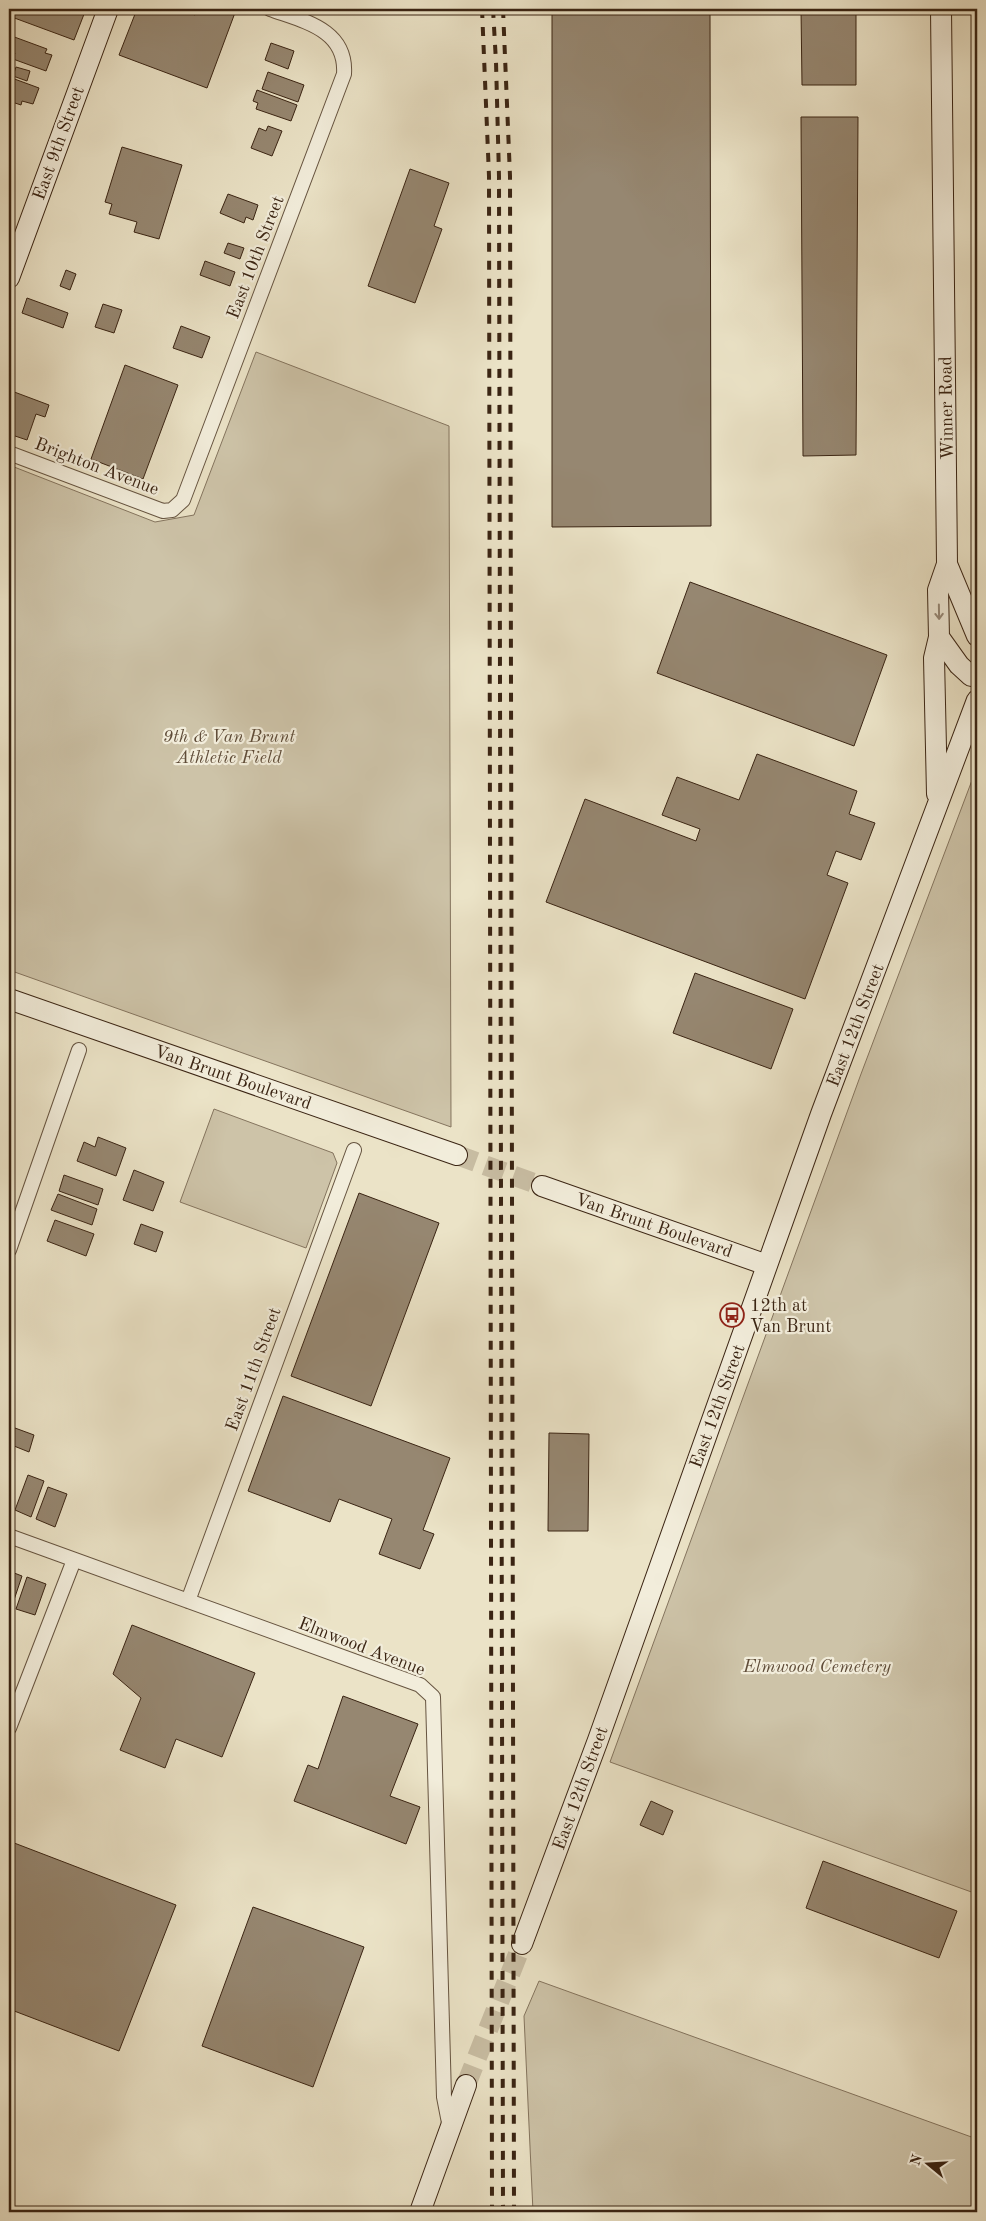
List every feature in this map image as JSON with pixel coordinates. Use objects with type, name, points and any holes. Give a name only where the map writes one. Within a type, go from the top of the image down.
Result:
[{"type":"street","name":"East 9th Street","points":[[9,278],[108,9]]},
{"type":"street","name":"East 10th Street","points":[[172,510],[183,500],[342,83],[344,64],[340,47],[323,30],[312,24],[270,9]]},
{"type":"street","name":"Winner Road","points":[[937,806],[934,658],[939,637],[938,590],[947,564],[941,9]]},
{"type":"street","name":"Brighton Avenue","points":[[9,453],[163,511],[172,510]]},
{"type":"street","points":[[947,564],[977,636]]},
{"type":"street","points":[[939,637],[959,665],[971,676],[977,676]]},
{"type":"street","name":"East 12th Street","points":[[522,1944],[608,1713],[767,1265],[977,700]]},
{"type":"street","name":"Van Brunt Boulevard","points":[[9,999],[457,1155]]},
{"type":"street","points":[[9,1250],[80,1050]]},
{"type":"street","name":"East 11th Street","points":[[188,1601],[354,1150]]},
{"type":"street","name":"Van Brunt Boulevard","points":[[542,1186],[767,1265]]},
{"type":"street","name":"Elmwood Avenue","points":[[9,1536],[420,1685],[433,1697],[444,2096],[450,2130]]},
{"type":"street","points":[[9,1728],[74,1560]]},
{"type":"street","points":[[420,2212],[466,2085]]},
{"type":"green space","name":"9th & Van Brunt Athletic Field","points":[[256,352],[449,426],[451,1127],[9,970],[9,465],[155,522],[194,515]]},
{"type":"green space","name":"Elmwood Cemetery","points":[[977,767],[977,1894],[610,1762],[861,1074]]},
{"type":"green space","points":[[214,1109],[333,1153],[337,1163],[306,1248],[180,1202]]},
{"type":"green space","points":[[539,1981],[977,2139],[977,2212],[533,2212],[524,2016]]},
{"type":"building","points":[[9,9],[86,9],[74,40],[9,16]]},
{"type":"building","points":[[137,9],[179,9],[195,15],[198,9],[236,10],[207,88],[119,55]]},
{"type":"building","points":[[552,9],[710,9],[711,526],[552,527]]},
{"type":"building","points":[[801,9],[856,9],[856,85],[802,85]]},
{"type":"building","points":[[9,35],[47,49],[45,53],[52,55],[46,71],[13,59],[15,53],[9,51]]},
{"type":"building","points":[[271,43],[294,51],[288,69],[265,60]]},
{"type":"building","points":[[16,67],[30,71],[27,81],[13,76]]},
{"type":"building","points":[[268,72],[304,85],[298,102],[262,89]]},
{"type":"building","points":[[9,77],[39,88],[33,104],[22,101],[21,105],[9,101]]},
{"type":"building","points":[[257,90],[297,105],[291,121],[256,109],[258,103],[253,101]]},
{"type":"building","points":[[801,117],[858,117],[856,455],[803,456]]},
{"type":"building","points":[[268,126],[282,131],[272,156],[251,148],[259,128],[266,131]]},
{"type":"building","points":[[122,147],[182,165],[159,239],[134,232],[137,222],[109,214],[112,204],[105,202]]},
{"type":"building","points":[[410,169],[449,183],[434,226],[442,229],[415,303],[368,286]]},
{"type":"building","points":[[228,194],[258,205],[253,220],[246,217],[244,223],[220,213]]},
{"type":"building","points":[[228,243],[244,248],[240,259],[224,253]]},
{"type":"building","points":[[205,261],[235,272],[230,286],[200,275]]},
{"type":"building","points":[[66,270],[76,274],[70,290],[60,286]]},
{"type":"building","points":[[27,298],[68,313],[63,328],[22,313]]},
{"type":"building","points":[[103,304],[122,310],[114,333],[95,327]]},
{"type":"building","points":[[181,326],[210,337],[202,358],[173,348]]},
{"type":"building","points":[[125,365],[178,385],[143,479],[91,459]]},
{"type":"building","points":[[9,390],[49,405],[45,417],[36,414],[27,440],[9,434]]},
{"type":"building","points":[[690,582],[887,655],[854,746],[657,673]]},
{"type":"building","points":[[757,754],[857,791],[849,814],[875,823],[861,860],[836,851],[827,875],[848,883],[805,999],[546,902],[585,799],[696,841],[700,829],[662,815],[677,777],[739,800]]},
{"type":"building","points":[[695,973],[793,1009],[771,1069],[673,1033]]},
{"type":"building","points":[[98,1137],[126,1148],[116,1176],[77,1161],[84,1142],[95,1147]]},
{"type":"building","points":[[134,1170],[164,1182],[153,1211],[123,1200]]},
{"type":"building","points":[[64,1175],[103,1189],[98,1205],[59,1191]]},
{"type":"building","points":[[359,1193],[439,1223],[371,1406],[291,1376]]},
{"type":"building","points":[[58,1194],[97,1209],[92,1225],[51,1210]]},
{"type":"building","points":[[55,1220],[94,1234],[86,1256],[47,1241]]},
{"type":"building","points":[[141,1224],[163,1232],[156,1252],[134,1244]]},
{"type":"building","points":[[283,1396],[450,1458],[423,1530],[434,1534],[420,1569],[379,1554],[392,1519],[339,1499],[330,1522],[248,1491]]},
{"type":"building","points":[[15,1428],[34,1435],[29,1452],[9,1444]]},
{"type":"building","points":[[549,1433],[589,1434],[588,1531],[548,1531]]},
{"type":"building","points":[[28,1475],[44,1481],[31,1517],[15,1510]]},
{"type":"building","points":[[48,1487],[67,1494],[55,1527],[36,1519]]},
{"type":"building","points":[[9,1571],[22,1576],[11,1609],[9,1608]]},
{"type":"building","points":[[27,1577],[46,1584],[35,1615],[16,1609]]},
{"type":"building","points":[[132,1625],[255,1673],[222,1757],[176,1739],[165,1768],[120,1750],[141,1698],[113,1674]]},
{"type":"building","points":[[343,1696],[418,1724],[390,1796],[420,1807],[406,1844],[294,1801],[308,1765],[318,1769]]},
{"type":"building","points":[[651,1801],[673,1811],[663,1835],[640,1825]]},
{"type":"building","points":[[9,1841],[176,1905],[119,2051],[9,2009]]},
{"type":"building","points":[[823,1861],[957,1911],[939,1958],[806,1908]]},
{"type":"building","points":[[253,1907],[364,1947],[313,2087],[202,2046]]},
{"type":"tunnel","points":[[457,1155],[542,1186]]},
{"type":"tunnel","points":[[466,2085],[522,1944]]},
{"type":"railway","points":[[482,9],[489,176],[492,2212]]},
{"type":"railway","points":[[493,9],[499,176],[503,2212]]},
{"type":"railway","points":[[503,9],[510,176],[514,2212]]},
{"type":"place","name":"12th at Van Brunt","points":[[732,1315]]}]
